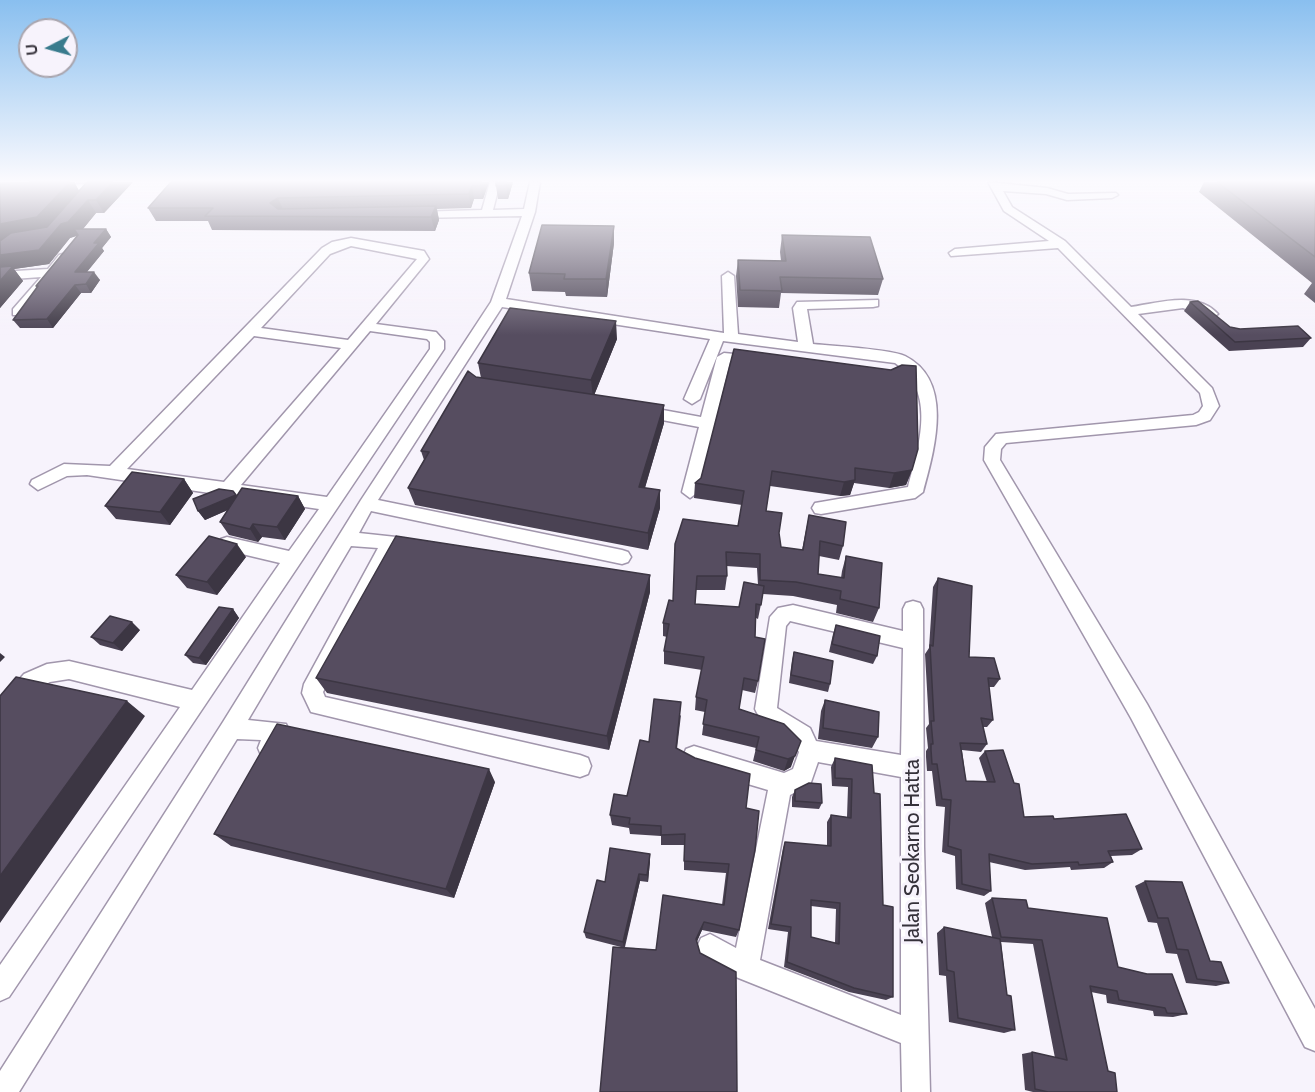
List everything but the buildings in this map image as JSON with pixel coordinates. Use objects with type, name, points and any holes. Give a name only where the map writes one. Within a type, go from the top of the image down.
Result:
[{"type":"street","points":[[3,1092],[231,729],[367,504],[498,302],[522,233]]},
{"type":"street","points":[[1044,233],[1061,244],[1207,391],[1211,406],[1205,416],[1196,420],[1002,438],[993,447],[992,460],[1139,711],[1315,1037]]},
{"type":"street","points":[[113,473],[326,251],[336,245],[351,242],[420,254],[423,259],[368,327],[228,489]]},
{"type":"street","points":[[955,253],[1061,244]]},
{"type":"street","points":[[18,312],[70,248],[48,250]]},
{"type":"street","points":[[0,276],[52,273]]},
{"type":"street","points":[[692,399],[724,337],[728,276]]},
{"type":"street","points":[[498,302],[724,337],[899,359],[917,369],[927,388],[928,406],[925,452],[915,492],[821,508]]},
{"type":"street","points":[[806,346],[800,308],[802,305],[873,303]]},
{"type":"street","points":[[1129,311],[1196,304],[1223,325]]},
{"type":"street","points":[[0,988],[437,349],[437,341],[430,335],[368,327]]},
{"type":"street","points":[[251,331],[351,345]]},
{"type":"street","points":[[690,492],[724,357],[766,361]]},
{"type":"street","points":[[895,375],[899,359]]},
{"type":"street","points":[[621,408],[707,423]]},
{"type":"street","points":[[38,484],[64,470],[87,469],[330,504]]},
{"type":"street","points":[[367,504],[622,557]]},
{"type":"street","points":[[347,539],[399,543],[314,684],[312,693],[318,705],[580,766]]},
{"type":"street","points":[[227,543],[293,559]]},
{"type":"street","name":"Jalan Seokarno Hatta","points":[[913,609],[916,1092]]},
{"type":"street","points":[[745,968],[779,791],[784,784],[802,777],[810,752],[802,735],[768,714],[766,709],[777,623],[781,617],[793,613],[913,642]]},
{"type":"street","points":[[0,717],[30,681],[47,673],[69,670],[196,701]]},
{"type":"street","points":[[231,729],[278,731],[261,762]]},
{"type":"street","points":[[810,752],[818,751],[913,768]]},
{"type":"street","points":[[694,757],[784,784]]},
{"type":"street","points":[[710,946],[745,968],[914,1034]]}]
